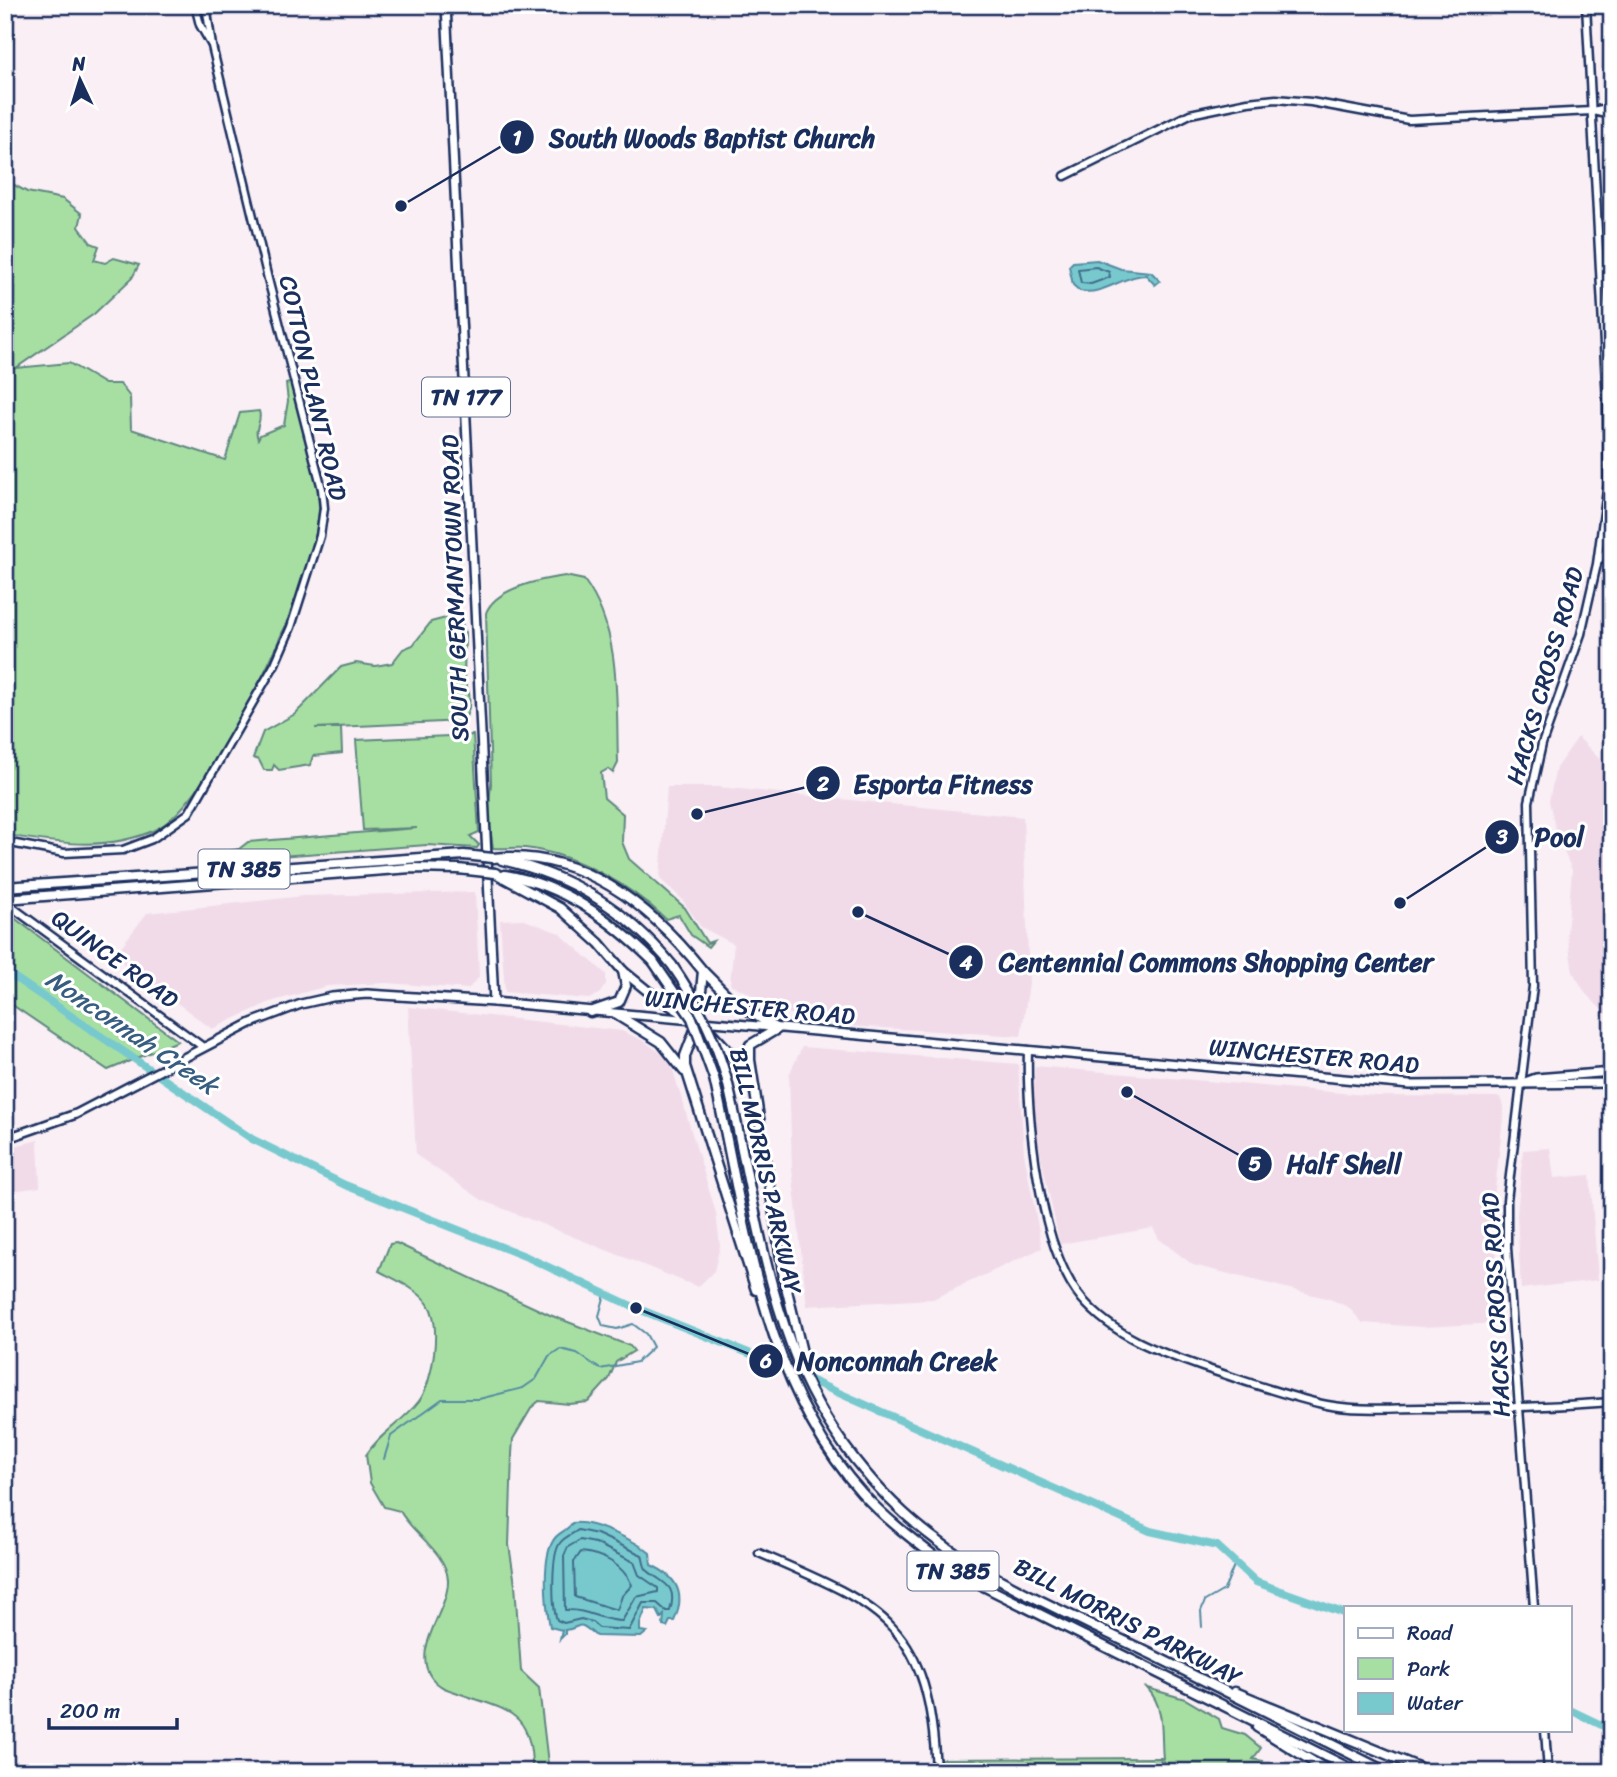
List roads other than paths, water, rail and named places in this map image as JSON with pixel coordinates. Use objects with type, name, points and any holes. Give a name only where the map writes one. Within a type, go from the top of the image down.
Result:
[{"type":"highway","name":"BILL MORRIS PARKWAY","points":[[5,887],[464,855],[493,858],[549,873],[597,897],[646,935],[672,965],[700,1006],[717,1046],[727,1080],[770,1279],[788,1336],[815,1398],[831,1424],[892,1500],[949,1548],[1010,1584],[1387,1772]]},
{"type":"highway","points":[[493,858],[521,855],[551,861],[600,878],[657,919],[731,999],[777,1028],[750,1045],[754,1096],[797,1342],[815,1398]]},
{"type":"highway","name":"BILL MORRIS PARKWAY","points":[[5,900],[411,868],[495,873],[538,883],[592,909],[621,930],[653,961],[692,1018],[713,1078],[783,1366],[805,1408],[861,1492],[903,1531],[955,1572],[1357,1772]]},
{"type":"highway","points":[[495,873],[560,908],[599,943],[623,971],[649,992],[712,1033],[734,1057],[754,1096]]},
{"type":"highway","points":[[590,1012],[619,1002],[626,986],[623,971]]},
{"type":"highway","points":[[703,971],[698,1022],[685,1056],[690,1082],[746,1261],[774,1335]]},
{"type":"highway","points":[[617,1015],[660,1042],[681,1065],[690,1082]]},
{"type":"highway","points":[[1203,1679],[1430,1772]]},
{"type":"highway","points":[[1224,1707],[1330,1772]]},
{"type":"main road","name":"SOUTH GERMANTOWN ROAD","points":[[446,5],[494,1002]]},
{"type":"main road","name":"WINCHESTER ROAD","points":[[5,1139],[76,1114],[274,1013],[332,997],[367,994],[494,1002],[1410,1085],[1612,1083]]},
{"type":"main road","name":"WINCHESTER ROAD","points":[[1521,1083],[1536,1078],[1612,1072]]},
{"type":"street","name":"COTTON PLANT ROAD","points":[[195,5],[200,25],[212,46]]},
{"type":"street","name":"COTTON PLANT ROAD","points":[[5,842],[64,853],[123,850],[152,839],[189,813],[275,664],[291,627],[320,536],[324,508],[322,489],[212,46],[212,27],[206,5]]},
{"type":"street","name":"HACKS CROSS ROAD","points":[[1534,1606],[1506,1223],[1533,986],[1528,802],[1542,744],[1581,634],[1603,524],[1608,513],[1608,462],[1586,5]]},
{"type":"street","points":[[1065,176],[1190,114],[1248,102],[1276,99],[1311,102],[1409,120],[1592,111],[1612,107]]},
{"type":"street","points":[[1592,111],[1612,114]]},
{"type":"street","points":[[1608,462],[1612,471]]},
{"type":"street","points":[[1603,524],[1612,525]]},
{"type":"street","points":[[1597,564],[1612,544]]},
{"type":"street","name":"QUINCE ROAD","points":[[5,900],[203,1047]]},
{"type":"street","points":[[1028,1050],[1031,1143],[1055,1247],[1070,1282],[1101,1319],[1148,1347],[1329,1405],[1373,1409],[1519,1409],[1612,1402]]},
{"type":"street","points":[[759,1553],[849,1592],[887,1620],[914,1657],[925,1686],[936,1772]]},
{"type":"street","points":[[1545,1732],[1548,1771]]},
{"type":"water","points":[[1097,260],[1121,269],[1151,272],[1160,281],[1155,285],[1146,275],[1138,276],[1097,291],[1080,291],[1073,285],[1069,266],[1073,262]]},
{"type":"water","points":[[572,1523],[591,1525],[613,1532],[650,1553],[651,1565],[668,1575],[677,1588],[679,1603],[674,1621],[670,1621],[667,1627],[663,1626],[664,1615],[661,1618],[657,1610],[646,1609],[640,1631],[647,1632],[641,1637],[596,1636],[580,1626],[565,1630],[560,1639],[562,1630],[550,1627],[546,1568],[555,1538]]},
{"type":"waterway","name":"Nonconnah Creek","points":[[5,971],[252,1139],[345,1185],[527,1257],[636,1308],[751,1354],[1150,1531],[1217,1546],[1256,1582],[1344,1613]]},
{"type":"waterway","points":[[384,1459],[391,1436],[442,1399],[479,1399],[523,1388],[536,1379],[549,1356],[560,1349],[577,1353],[600,1369],[637,1362],[653,1347],[646,1334],[633,1324],[617,1329],[603,1326],[599,1316],[605,1294]]},
{"type":"waterway","points":[[1202,1627],[1201,1611],[1205,1601],[1224,1590],[1235,1563]]},
{"type":"waterway","name":"Nonconnah Creek","points":[[1572,1711],[1612,1730]]},
{"type":"place","name":"South Woods Baptist Church","points":[[401,206]]},
{"type":"place","name":"Esporta Fitness","points":[[697,814]]},
{"type":"place","name":"Pool","points":[[1400,903]]},
{"type":"place","name":"Centennial Commons Shopping Center","points":[[858,912]]},
{"type":"place","name":"Half Shell","points":[[1127,1092]]},
{"type":"place","name":"Nonconnah Creek","points":[[636,1308]]}]
